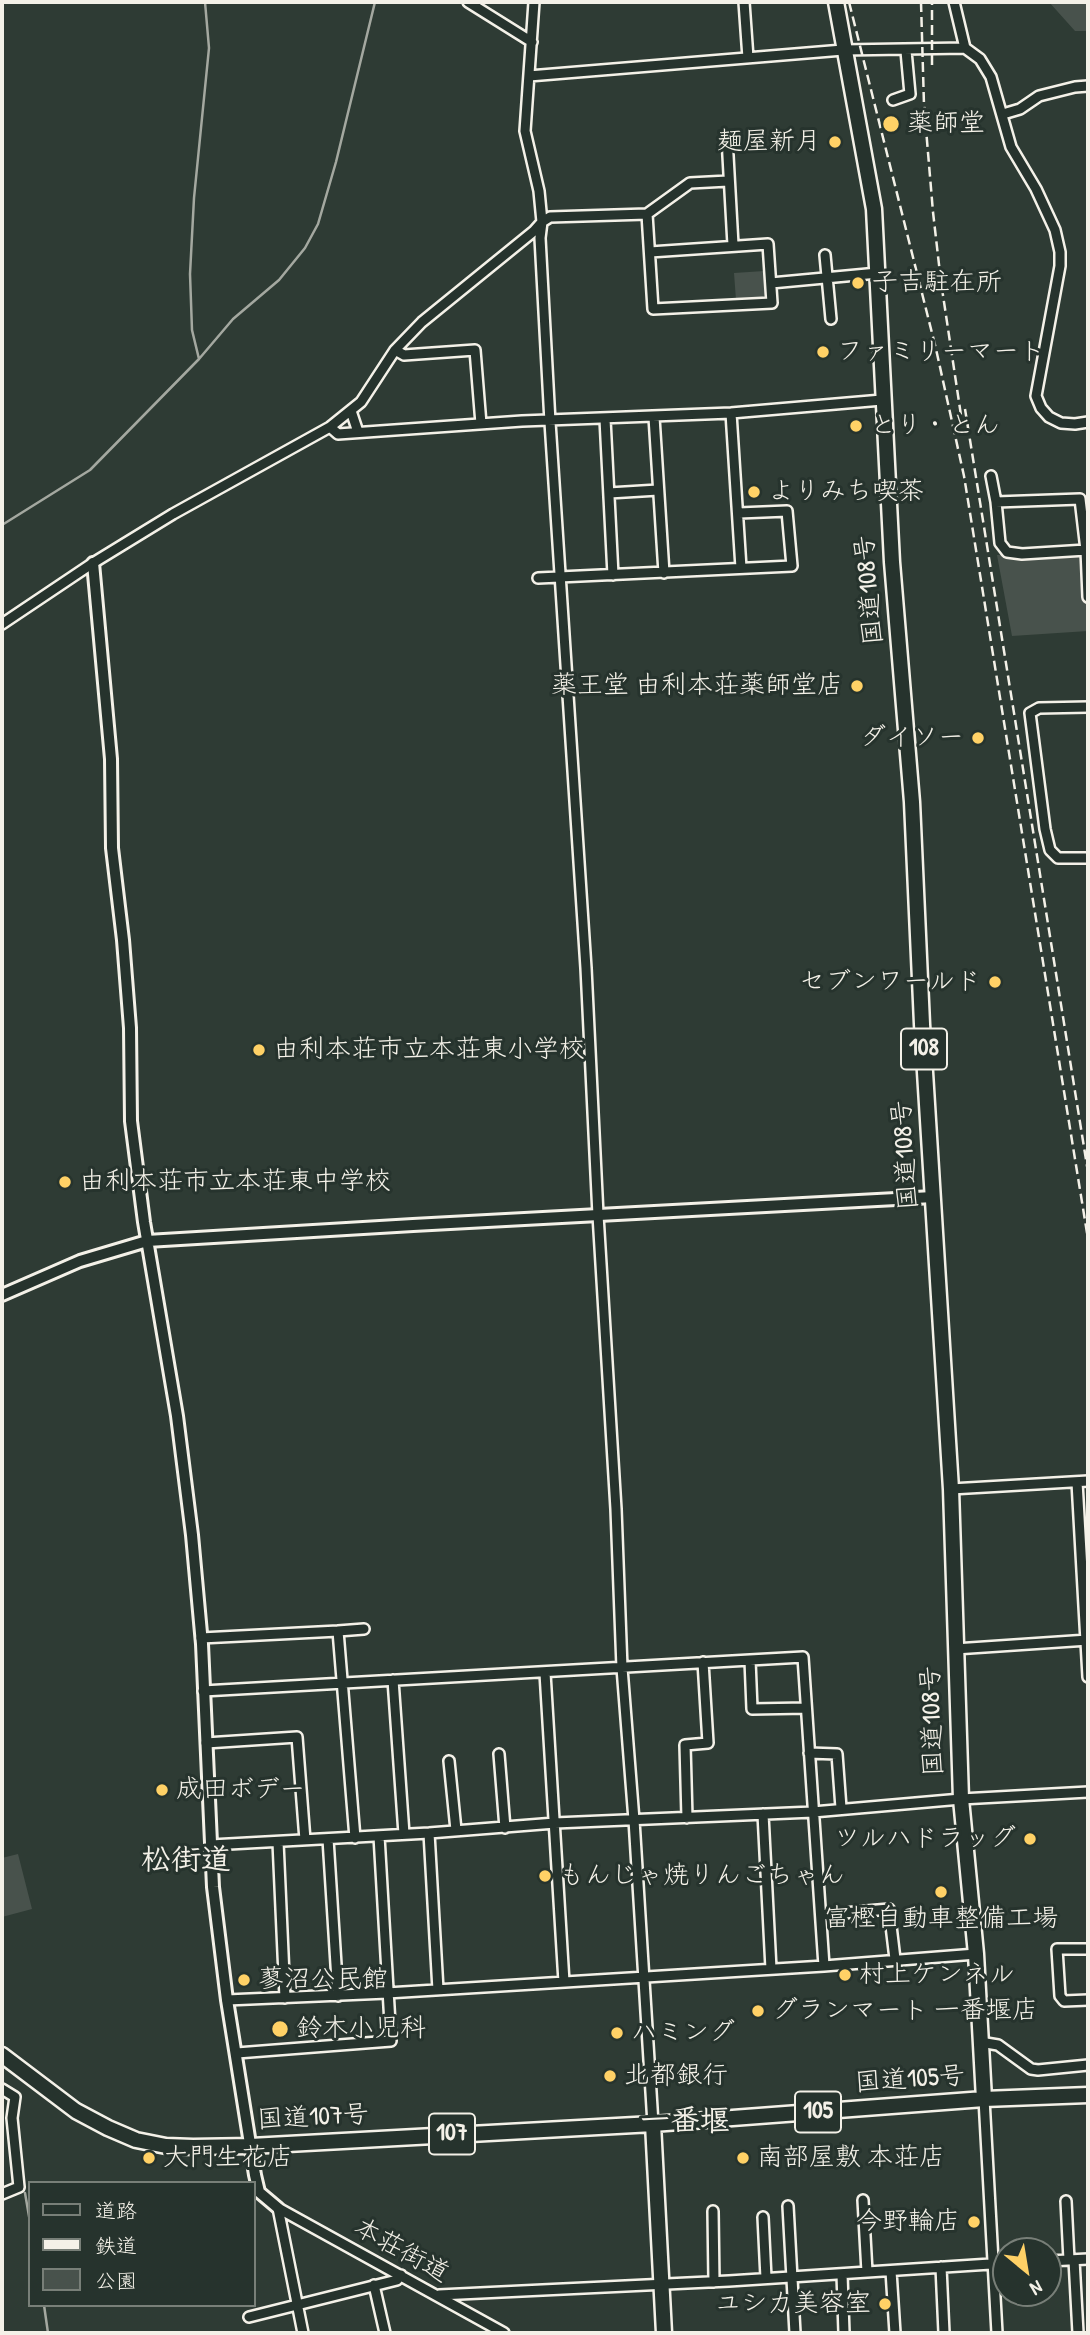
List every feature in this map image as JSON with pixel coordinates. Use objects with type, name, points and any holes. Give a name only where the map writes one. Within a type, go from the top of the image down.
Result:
[{"type":"highway","name":"国道108号","points":[[836,2],[874,209],[882,400],[912,802],[914,885],[951,1489],[961,1799],[976,1954],[984,2099]]},
{"type":"highway","name":"国道107号","points":[[2,2056],[76,2112],[136,2140],[166,2146],[251,2146],[653,2124]]},
{"type":"highway","name":"国道105号","points":[[653,2124],[984,2099],[1088,2095]]},
{"type":"highway","points":[[653,2124],[664,2333]]},
{"type":"street","points":[[468,2],[531,41]]},
{"type":"street","points":[[534,2],[525,131],[539,191],[542,222],[540,238],[550,422],[582,890],[616,1510],[622,1668],[653,2124]]},
{"type":"street","points":[[744,2],[748,58]]},
{"type":"street","points":[[954,2],[965,48]]},
{"type":"street","points":[[529,76],[843,50],[965,48],[980,59],[991,77],[1011,147],[1036,189],[1055,230],[1060,252],[1060,266],[1036,396],[1049,417],[1061,423],[1088,422]]},
{"type":"street","points":[[893,100],[910,94],[906,51]]},
{"type":"street","points":[[1003,114],[1020,109],[1039,96],[1088,86]]},
{"type":"street","points":[[727,138],[733,245]]},
{"type":"street","points":[[2,624],[93,562],[173,514],[330,427],[351,411],[370,391],[395,349],[422,322],[550,217],[647,214],[690,183],[728,181]]},
{"type":"street","points":[[647,214],[653,309],[772,303],[768,244],[650,252]]},
{"type":"street","points":[[825,255],[831,319]]},
{"type":"street","points":[[771,283],[878,274]]},
{"type":"street","points":[[395,349],[404,355],[475,350],[481,424]]},
{"type":"street","points":[[330,427],[338,434],[481,424],[731,413],[882,400]]},
{"type":"street","points":[[351,411],[358,432]]},
{"type":"street","points":[[731,413],[741,568]]},
{"type":"street","points":[[654,417],[664,573]]},
{"type":"street","points":[[605,419],[613,575]]},
{"type":"street","points":[[991,476],[1000,543],[1007,552],[1023,554],[1087,550]]},
{"type":"street","points":[[609,493],[658,490]]},
{"type":"street","points":[[996,502],[1084,498],[1088,597]]},
{"type":"street","points":[[538,578],[792,566],[787,511],[739,513]]},
{"type":"street","points":[[93,562],[111,759],[112,848],[130,1028],[131,1121],[147,1241],[177,1416],[192,1535],[201,1639],[214,1887],[228,2000],[259,2192],[278,2208],[303,2333]]},
{"type":"street","points":[[1088,707],[1039,708],[1030,713],[1050,850],[1058,858],[1088,858]]},
{"type":"street","points":[[2,1295],[80,1261],[147,1241],[933,1197]]},
{"type":"street","points":[[951,1489],[1088,1481]]},
{"type":"street","points":[[1077,1482],[1088,1677]]},
{"type":"street","points":[[201,1639],[364,1629]]},
{"type":"street","points":[[338,1631],[355,1838]]},
{"type":"street","points":[[955,1649],[1087,1640]]},
{"type":"street","points":[[203,1691],[803,1657],[824,1966]]},
{"type":"street","points":[[750,1660],[752,1709],[806,1708]]},
{"type":"street","points":[[687,1818],[685,1745],[708,1743],[703,1662]]},
{"type":"street","points":[[545,1673],[564,1982]]},
{"type":"street","points":[[393,1680],[404,1834]]},
{"type":"street","points":[[206,1743],[296,1737],[305,1840]]},
{"type":"street","points":[[809,1753],[837,1754],[841,1808]]},
{"type":"street","points":[[499,1754],[505,1828]]},
{"type":"street","points":[[449,1761],[456,1830]]},
{"type":"street","points":[[211,1845],[355,1838],[555,1823],[813,1812],[961,1799],[1088,1792]]},
{"type":"street","points":[[763,1814],[771,1969]]},
{"type":"street","points":[[429,1833],[438,1990]]},
{"type":"street","points":[[237,2053],[391,2041],[379,1836]]},
{"type":"street","points":[[328,1839],[338,1996]]},
{"type":"street","points":[[278,1842],[285,1998]]},
{"type":"street","points":[[821,1915],[889,1909],[895,1959]]},
{"type":"street","points":[[1088,1949],[1057,1949],[1059,1996],[1064,2001],[1088,2000]]},
{"type":"street","points":[[228,2000],[438,1990],[976,1954]]},
{"type":"street","points":[[980,2042],[998,2045],[1031,2069],[1088,2065]]},
{"type":"street","points":[[2,2089],[15,2097],[7,2119],[19,2187],[2,2194]]},
{"type":"street","points":[[984,2099],[992,2246]]},
{"type":"street","points":[[863,2200],[867,2272]]},
{"type":"street","points":[[1066,2201],[1078,2333]]},
{"type":"street","points":[[788,2206],[795,2333]]},
{"type":"street","name":"本荘街道","points":[[278,2208],[504,2333]]},
{"type":"street","points":[[713,2211],[714,2282]]},
{"type":"street","points":[[763,2217],[766,2278]]},
{"type":"street","points":[[1062,2260],[1088,2259]]},
{"type":"street","points":[[439,2295],[661,2285],[992,2264]]},
{"type":"street","points":[[941,2267],[944,2333]]},
{"type":"street","points":[[891,2271],[895,2333]]},
{"type":"street","points":[[249,2317],[397,2280],[401,2274]]},
{"type":"street","points":[[842,2274],[844,2333]]},
{"type":"street","points":[[374,2285],[385,2333]]},
{"type":"street","points":[[995,2307],[997,2333]]},
{"type":"green space","points":[[1049,2],[1088,2],[1088,31],[1075,31]]},
{"type":"green space","points":[[764,271],[766,295],[759,299],[736,300],[734,273]]},
{"type":"green space","points":[[1083,553],[1088,631],[1012,636],[997,555]]},
{"type":"green space","points":[[18,1854],[32,1909],[2,1917],[2,1858]]},
{"type":"waterway","points":[[199,359],[192,330],[190,274],[194,198],[209,48],[205,2]]},
{"type":"waterway","points":[[2,525],[90,470],[199,359],[233,319],[279,280],[305,248],[318,224],[336,162],[375,2]]},
{"type":"waterway","points":[[25,2193],[28,2210]]},
{"type":"waterway","points":[[44,2307],[48,2333]]},
{"type":"railway","points":[[849,2],[936,349],[964,476],[1088,1239]]},
{"type":"railway","points":[[921,2],[924,105],[933,212],[962,422]]},
{"type":"railway","points":[[932,2],[932,65]]},
{"type":"railway","points":[[965,409],[1088,1172]]},
{"type":"place","name":"薬師堂","points":[[891,124]]},
{"type":"place","name":"麺屋新月","points":[[835,142]]},
{"type":"place","name":"子吉駐在所","points":[[858,283]]},
{"type":"place","name":"ファミリーマート","points":[[823,352]]},
{"type":"place","name":"とり・とん","points":[[856,426]]},
{"type":"place","name":"よりみち喫茶","points":[[754,492]]},
{"type":"place","name":"薬王堂 由利本荘薬師堂店","points":[[857,686]]},
{"type":"place","name":"ダイソー","points":[[978,738]]},
{"type":"place","name":"セブンワールド","points":[[995,982]]},
{"type":"place","name":"由利本荘市立本荘東小学校","points":[[259,1050]]},
{"type":"place","name":"由利本荘市立本荘東中学校","points":[[65,1182]]},
{"type":"place","name":"成田ボデー","points":[[162,1790]]},
{"type":"place","name":"ツルハドラッグ","points":[[1030,1839]]},
{"type":"place","name":"もんじゃ焼りんごちゃん","points":[[545,1876]]},
{"type":"place","name":"富樫自動車整備工場","points":[[941,1892]]},
{"type":"place","name":"村上ケンネル","points":[[845,1975]]},
{"type":"place","name":"蓼沼公民館","points":[[244,1980]]},
{"type":"place","name":"グランマート 一番堰店","points":[[758,2011]]},
{"type":"place","name":"鈴木小児科","points":[[280,2029]]},
{"type":"place","name":"ハミング","points":[[617,2033]]},
{"type":"place","name":"北都銀行","points":[[610,2076]]},
{"type":"place","name":"大門生花店","points":[[149,2158]]},
{"type":"place","name":"南部屋敷 本荘店","points":[[743,2158]]},
{"type":"place","name":"今野輪店","points":[[974,2222]]},
{"type":"place","name":"ユシカ美容室","points":[[885,2304]]},
{"type":"district","name":"松街道","points":[[186,1861]]},
{"type":"district","name":"一番堰","points":[[685,2122]]}]
